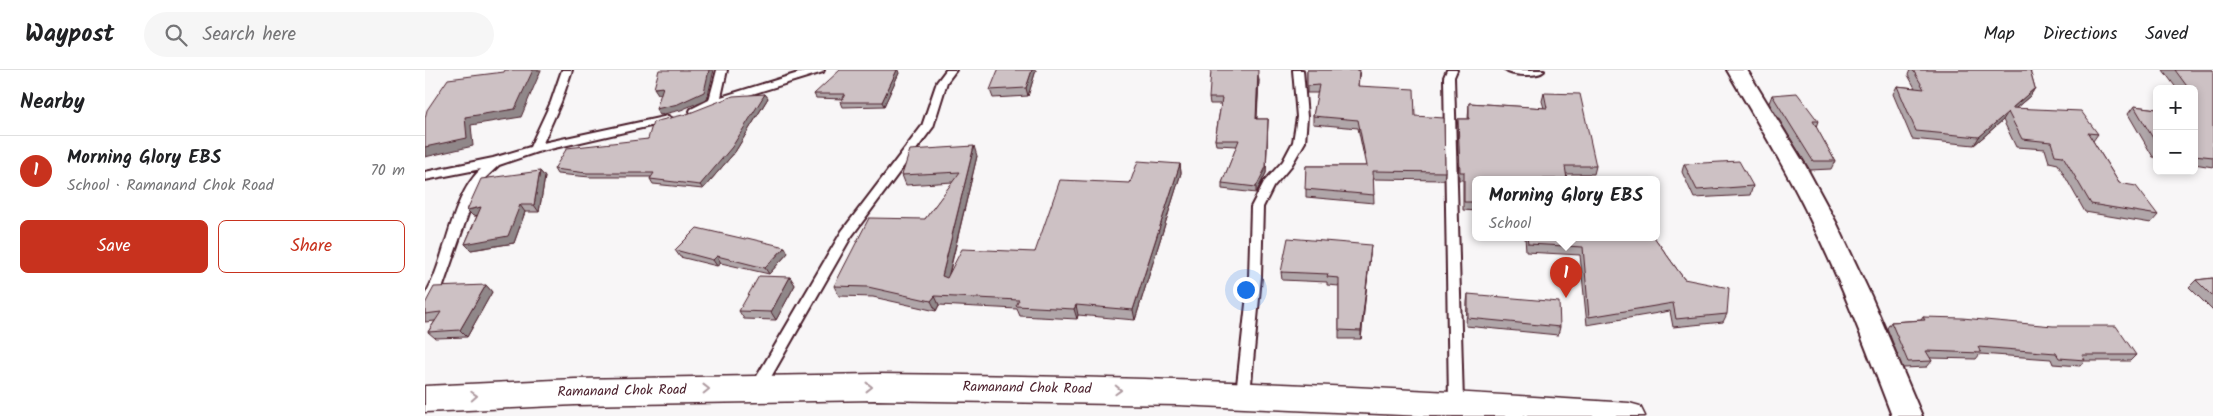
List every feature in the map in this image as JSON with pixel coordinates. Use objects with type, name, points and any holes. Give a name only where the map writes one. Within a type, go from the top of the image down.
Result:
[{"type":"highway","name":"Ramanand Chok Road","points":[[425,399],[537,392],[758,388],[1036,387],[1456,403],[1629,416]]},
{"type":"street","points":[[1737,70],[1798,171],[1826,226],[1851,280],[1907,416]]},
{"type":"lane","points":[[535,149],[556,102],[567,70]]},
{"type":"lane","points":[[714,102],[723,70]]},
{"type":"lane","points":[[425,176],[495,162],[535,149],[680,116],[714,102],[819,70]]},
{"type":"lane","points":[[758,388],[846,234],[927,127],[942,82],[951,70]]},
{"type":"lane","points":[[1243,394],[1255,277],[1257,207],[1268,185],[1287,162],[1299,142],[1302,117],[1298,70]]},
{"type":"lane","points":[[1452,70],[1449,76],[1456,403]]},
{"type":"lane","points":[[1510,70],[1539,71]]},
{"type":"lane","points":[[425,306],[435,289],[470,191],[478,178],[495,162]]},
{"type":"building","points":[[505,70],[533,70],[515,109],[465,117],[467,138],[425,147],[425,118],[427,110],[448,79],[504,72]]},
{"type":"building","points":[[659,70],[709,70],[704,92],[678,104],[656,109],[663,87],[654,88]]},
{"type":"building","points":[[840,70],[897,70],[882,102],[841,102],[845,94],[814,94]]},
{"type":"building","points":[[998,70],[1032,70],[1026,88],[990,90]]},
{"type":"building","points":[[1211,70],[1258,70],[1256,119],[1268,119],[1266,167],[1256,187],[1222,183],[1239,140],[1215,140],[1222,98],[1209,98]]},
{"type":"building","points":[[1307,70],[1359,70],[1358,86],[1414,89],[1415,116],[1444,118],[1445,172],[1373,171],[1374,195],[1305,189],[1306,166],[1367,166],[1358,120],[1313,116],[1319,85],[1307,86]]},
{"type":"building","points":[[1913,70],[2030,70],[2035,88],[2012,108],[2081,111],[2098,134],[2088,133],[2119,183],[2136,186],[2158,215],[2091,204],[2063,156],[2055,155],[2051,142],[2022,139],[2008,112],[1979,137],[1916,131],[1897,86],[1924,89]]},
{"type":"building","points":[[2175,70],[2213,70],[2213,157],[2198,155],[2198,85],[2186,85]]},
{"type":"building","points":[[1544,93],[1580,94],[1596,166],[1565,166],[1567,176],[1472,176],[1472,202],[1464,202],[1464,172],[1460,172],[1458,119],[1469,119],[1469,103],[1547,108]]},
{"type":"building","points":[[1797,93],[1818,121],[1813,121],[1835,161],[1813,161],[1772,95]]},
{"type":"building","points":[[765,94],[732,147],[700,185],[650,179],[654,173],[587,173],[554,169],[567,148],[648,139],[653,122],[687,114],[733,96]]},
{"type":"building","points":[[2134,106],[2153,108],[2153,138]]},
{"type":"building","points":[[974,146],[942,276],[947,278],[962,249],[1035,252],[1060,180],[1130,183],[1138,161],[1180,164],[1133,310],[1076,305],[1074,309],[1016,306],[1019,300],[935,296],[931,301],[868,287],[834,286],[869,218],[925,219],[960,172],[902,175],[910,150]]},
{"type":"building","points":[[1739,161],[1753,186],[1697,190],[1684,164]]},
{"type":"building","points":[[540,171],[534,205],[520,205],[508,236],[465,244],[481,207],[467,210],[481,179]]},
{"type":"building","points":[[697,228],[785,247],[765,268],[717,256],[713,260],[675,250]]},
{"type":"building","points":[[1288,238],[1371,245],[1361,331],[1339,330],[1339,278],[1327,277],[1328,274],[1281,272]]},
{"type":"building","points":[[1528,241],[1657,241],[1684,279],[1729,288],[1727,314],[1676,319],[1673,303],[1589,317],[1583,247],[1528,244]]},
{"type":"building","points":[[759,276],[790,277],[771,312],[739,311]]},
{"type":"building","points":[[2213,278],[2213,297],[2196,280]]},
{"type":"building","points":[[486,285],[460,330],[428,332],[441,312],[425,314],[425,304],[434,287]]},
{"type":"building","points":[[1468,294],[1559,302],[1560,327],[1468,318]]},
{"type":"building","points":[[1923,317],[1962,318],[2053,326],[2116,326],[2136,355],[2082,355],[2085,360],[2059,358],[2056,353],[1978,347],[1981,353],[1926,351],[1932,361],[1908,362],[1891,322],[1925,320]]},
{"type":"place","name":"Morning Glory EBS","points":[[1566,298]]}]
